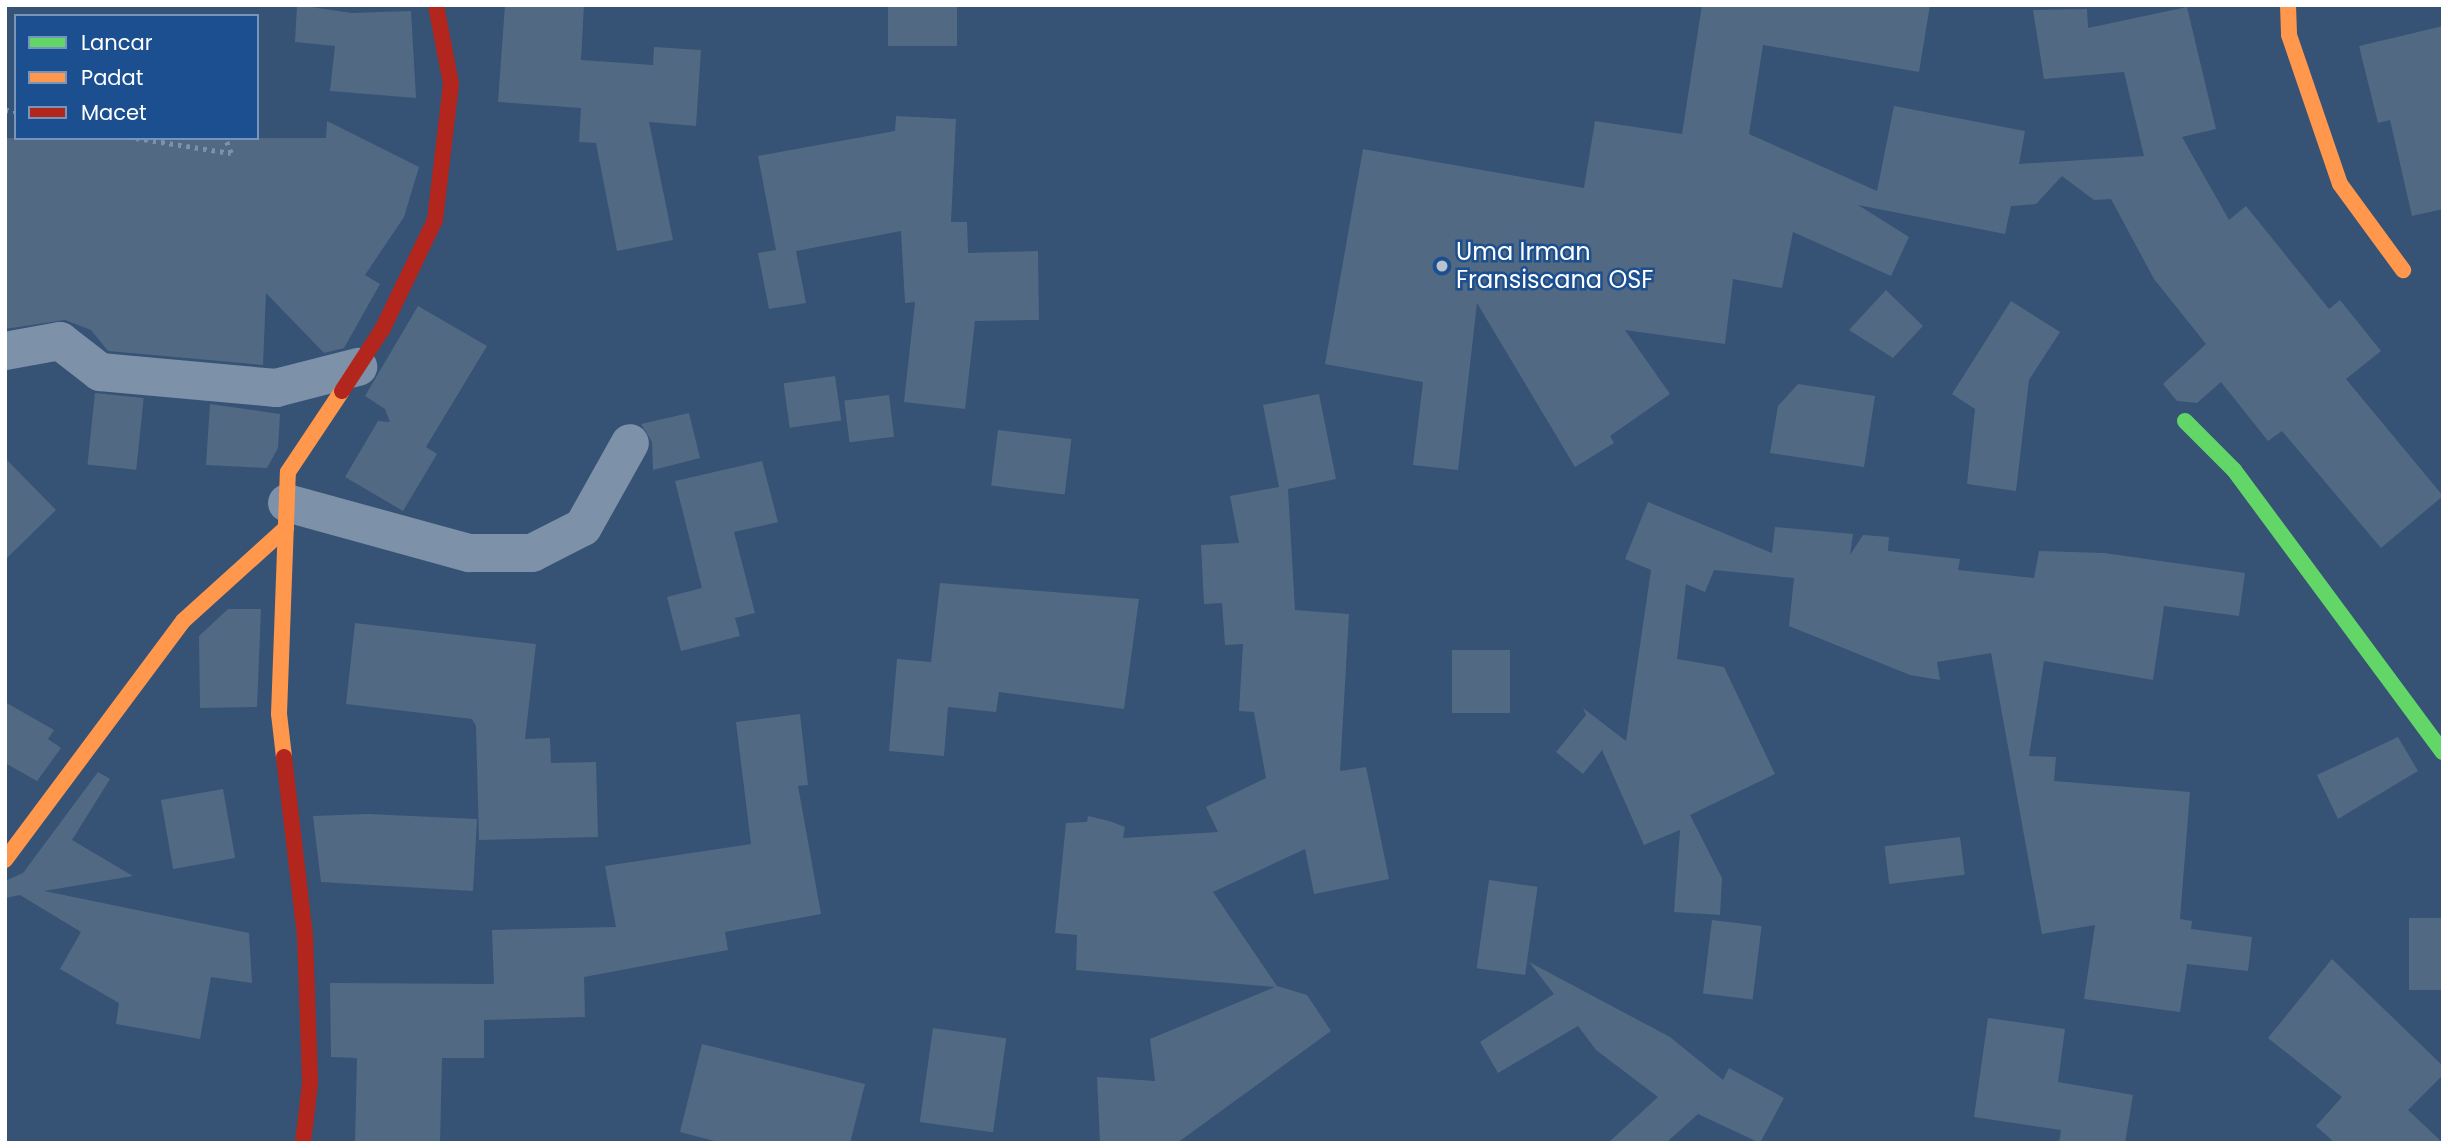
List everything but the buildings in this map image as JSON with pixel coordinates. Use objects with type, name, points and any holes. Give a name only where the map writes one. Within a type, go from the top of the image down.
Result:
[{"type":"street","points":[[303,1143],[310,1083],[305,937],[279,714],[288,472],[358,366],[435,220],[451,85],[436,5]]},
{"type":"street","points":[[2288,5],[2289,35],[2340,184],[2403,270]]},
{"type":"street","points":[[5,351],[60,341],[100,372],[276,388],[358,366]]},
{"type":"street","points":[[2185,421],[2234,470],[2443,752]]},
{"type":"street","points":[[287,515],[469,553],[532,553],[583,527],[630,443]]},
{"type":"street","points":[[5,860],[183,621],[287,515]]},
{"type":"path","points":[[149,140],[231,153],[226,140]]},
{"type":"traffic: fast","points":[[2185,421],[2234,470],[2443,752]]},
{"type":"traffic: slow","points":[[2288,5],[2289,35],[2340,184],[2403,270]]},
{"type":"traffic: slow","points":[[284,757],[279,714],[288,472],[342,391]]},
{"type":"traffic: slow","points":[[5,860],[183,621],[286,528]]},
{"type":"traffic: jam","points":[[342,391],[383,328],[435,220],[451,84],[436,5]]},
{"type":"traffic: jam","points":[[284,757],[305,937],[310,1083],[303,1143]]},
{"type":"place","name":"Uma Irman Fransiscana OSF","points":[[1442,266]]}]
